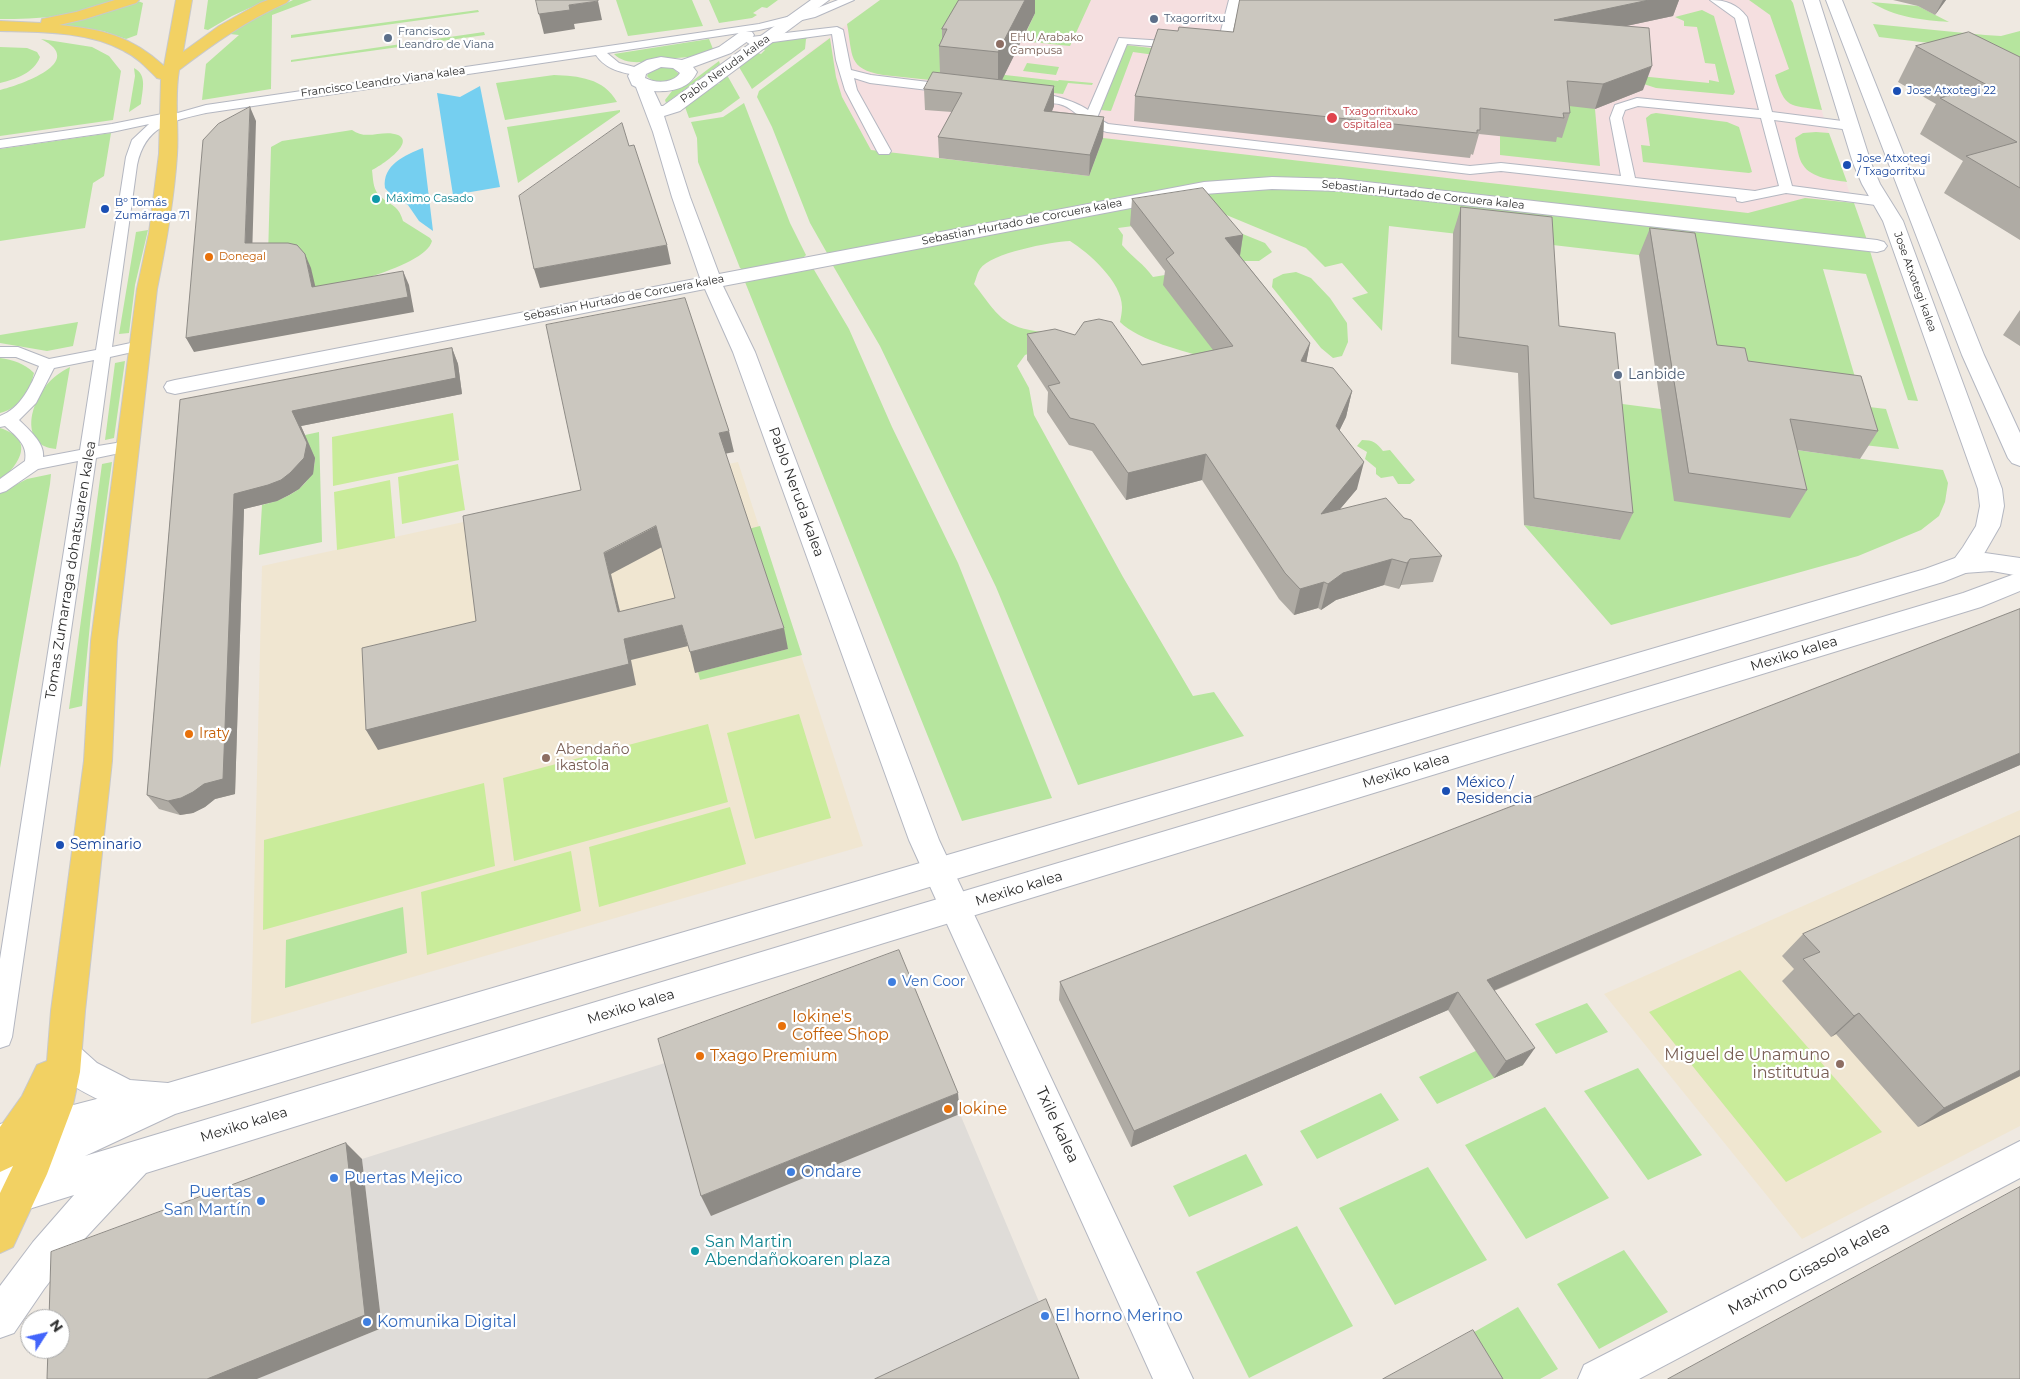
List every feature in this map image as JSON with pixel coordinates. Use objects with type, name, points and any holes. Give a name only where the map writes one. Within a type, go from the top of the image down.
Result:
[{"type":"main road","points":[[22,26],[79,16],[131,0]]},
{"type":"main road","points":[[168,76],[184,0]]},
{"type":"main road","points":[[168,76],[228,26],[248,14],[280,0]]},
{"type":"main road","name":"Francisco Leandro Viana kalea","points":[[683,65],[707,58],[733,44],[763,33],[796,0]]},
{"type":"main road","name":"Jose Atxotegi kalea","points":[[1811,0],[1850,126],[1868,177],[1893,221],[1990,489],[1992,506],[1988,526],[1964,564]]},
{"type":"main road","name":"Jose Atxotegi kalea","points":[[1834,0],[1973,355],[2020,458]]},
{"type":"main road","name":"Pablo Neruda kalea","points":[[646,93],[668,110],[763,33],[828,3]]},
{"type":"main road","points":[[0,26],[22,26],[113,39],[131,48],[168,76]]},
{"type":"main road","points":[[0,1233],[4,1199],[20,1142],[56,1105],[63,1072],[98,761],[104,641],[147,289],[159,233],[168,154],[168,76],[163,28]]},
{"type":"main road","points":[[646,93],[642,68],[658,63],[683,65]]},
{"type":"main road","name":"Pablo Neruda kalea","points":[[646,93],[659,94],[685,79],[689,72],[683,65]]},
{"type":"main road","name":"Pablo Neruda kalea","points":[[646,93],[662,132],[681,198],[711,281],[744,352],[924,840],[939,872]]},
{"type":"main road","name":"Sebastian Hurtado de Corcuera kalea","points":[[175,387],[711,281],[1204,188],[1272,183],[1367,188],[1878,246]]},
{"type":"main road","points":[[20,1142],[158,1098],[939,872],[1432,723],[1954,570],[1964,564],[1980,561],[2000,562],[2020,567]]},
{"type":"main road","name":"Mexiko kalea","points":[[4,1199],[1972,600],[2020,581]]},
{"type":"main road","name":"Txile kalea","points":[[939,872],[1173,1379]]},
{"type":"main road","points":[[66,1043],[85,1075],[126,1096],[158,1098]]},
{"type":"main road","points":[[0,1319],[29,1275],[62,1233],[100,1192],[138,1157]]},
{"type":"main road","name":"Maximo Gisasola kalea","points":[[1598,1379],[2020,1159]]},
{"type":"lane","name":"Pablo Neruda kalea","points":[[828,3],[848,0]]},
{"type":"lane","points":[[1090,120],[1123,40],[1222,50],[1235,0]]},
{"type":"lane","points":[[1716,0],[1736,11],[1741,17],[1786,188]]},
{"type":"lane","points":[[828,3],[837,30],[845,72],[852,90],[884,151]]},
{"type":"lane","points":[[763,33],[837,30]]},
{"type":"lane","name":"Francisco Leandro Viana kalea","points":[[169,118],[206,108],[599,50],[763,33]]},
{"type":"lane","points":[[599,50],[606,62],[646,93]]},
{"type":"lane","points":[[845,72],[870,80],[968,91]]},
{"type":"lane","points":[[1017,96],[1066,102],[1079,108],[1098,126],[1107,128],[1470,170],[1501,167],[1754,195]]},
{"type":"lane","points":[[1629,180],[1616,118],[1619,108],[1637,102],[1767,115],[1850,126]]},
{"type":"lane","points":[[0,144],[169,118]]},
{"type":"lane","name":"Tomas Zumarraga dohatsuaren kalea","points":[[0,1037],[135,148],[142,136],[169,118]]},
{"type":"lane","points":[[1519,181],[1724,202],[1786,188],[1883,202]]},
{"type":"lane","points":[[0,352],[18,352],[48,364],[140,346]]},
{"type":"lane","points":[[34,464],[36,451],[26,436],[5,421],[30,401],[48,364]]},
{"type":"lane","points":[[0,487],[34,464],[128,446]]},
{"type":"shaded area","name":"Txagorritxuko ospitalea","points":[[880,0],[1791,0],[1825,122],[1863,231],[1357,173],[902,229],[804,56]]},
{"type":"shaded area","name":"Abendaño ikastola","points":[[738,462],[863,846],[251,1024],[262,566]]},
{"type":"shaded area","name":"Miguel de Unamuno institutua","points":[[2020,810],[2020,1126],[1802,1239],[1604,994]]},
{"type":"shaded area","name":"San Martin Abendañokoaren plaza","points":[[668,1062],[711,1215],[960,1114],[1045,1316],[910,1379],[256,1379],[382,1328],[362,1159]]},
{"type":"green space","points":[[0,0],[114,0],[87,10],[58,16],[0,19]]},
{"type":"green space","points":[[208,0],[267,0],[232,16],[208,30],[204,29]]},
{"type":"green space","points":[[293,0],[312,0],[272,15],[271,89],[202,100],[206,64],[239,35],[230,34],[240,25]]},
{"type":"green space","points":[[616,0],[692,0],[703,26],[628,36]]},
{"type":"green space","points":[[709,0],[778,0],[767,8],[762,7],[753,13],[757,15],[752,18],[719,23]]},
{"type":"green space","points":[[880,0],[1091,0],[1070,46],[1022,41],[1035,13],[970,71],[1093,83],[1092,85],[1068,83],[1063,94],[883,75],[863,69],[854,59],[847,24]]},
{"type":"green space","points":[[1749,0],[1791,0],[1793,3],[1822,110],[1795,106],[1786,100],[1782,94],[1775,75],[1789,69],[1770,15]]},
{"type":"green space","points":[[138,1],[143,3],[137,35],[126,39],[103,31],[55,25],[102,14]]},
{"type":"green space","points":[[1871,2],[1918,6],[1949,22],[1919,19],[1899,14]]},
{"type":"green space","points":[[478,10],[479,12],[291,38],[291,35]]},
{"type":"green space","points":[[1702,10],[1714,16],[1735,92],[1733,95],[1656,88],[1610,73],[1709,83],[1709,80],[1719,82],[1715,64],[1705,63],[1697,27],[1684,26],[1684,21],[1675,17]]},
{"type":"green space","points":[[1873,24],[2001,36],[2020,31],[2020,68],[1938,44],[1879,37]]},
{"type":"green space","points":[[484,32],[485,35],[291,62],[291,60]]},
{"type":"green space","points":[[809,37],[806,39],[805,49],[752,89],[739,67],[758,53],[761,54],[765,50],[763,49],[772,42]]},
{"type":"green space","points":[[830,38],[836,77],[842,97],[871,150],[1089,176],[1103,138],[1748,213],[1805,198],[1854,203],[1867,240],[1283,180],[827,253],[810,223],[772,127],[757,97],[759,91]]},
{"type":"green space","points":[[41,39],[92,47],[109,56],[121,71],[113,120],[0,136],[0,90],[34,78],[54,64],[57,56],[54,48]]},
{"type":"green space","points":[[709,39],[713,49],[689,57],[631,62],[625,61],[614,54]]},
{"type":"green space","points":[[1126,45],[1176,51],[1155,55],[1133,52],[1111,111],[1101,110]]},
{"type":"green space","points":[[0,47],[27,48],[37,52],[40,57],[29,71],[0,83]]},
{"type":"green space","points":[[719,61],[720,64],[666,103],[665,100],[672,91],[691,82]]},
{"type":"green space","points":[[1027,63],[1059,67],[1056,75],[1023,71]]},
{"type":"green space","points":[[663,67],[673,68],[679,74],[663,82],[654,81],[647,76],[650,71]]},
{"type":"green space","points":[[134,68],[143,79],[143,89],[141,104],[129,112],[135,76]]},
{"type":"green space","points":[[554,75],[572,76],[598,83],[612,94],[617,102],[505,120],[496,83]]},
{"type":"green space","points":[[727,75],[740,98],[721,112],[689,118],[685,107],[720,83],[718,82]]},
{"type":"green space","points":[[1558,91],[1595,109],[1600,166],[1500,155],[1500,129]]},
{"type":"green space","points":[[744,103],[790,223],[806,255],[803,258],[743,270],[740,268],[698,162],[697,138],[691,122],[723,117]]},
{"type":"green space","points":[[620,110],[620,112],[518,183],[507,127]]},
{"type":"green space","points":[[1656,113],[1727,122],[1739,127],[1752,172],[1643,162],[1641,145],[1650,146],[1646,118]]},
{"type":"green space","points":[[352,130],[363,135],[386,133],[398,135],[402,139],[403,143],[400,149],[372,170],[374,186],[376,192],[382,198],[399,211],[403,221],[432,241],[425,251],[410,261],[390,270],[343,285],[287,299],[312,273],[308,264],[268,257],[271,147],[282,141]]},
{"type":"green space","points":[[111,133],[104,176],[93,183],[85,228],[0,241],[0,149]]},
{"type":"green space","points":[[1803,133],[1829,133],[1847,182],[1817,176],[1811,173],[1801,162],[1795,138]]},
{"type":"green space","points":[[1312,188],[1870,251],[1918,401],[1908,400],[1866,274],[1823,269],[1860,394],[1703,373],[1682,260],[1389,226],[1382,331],[1352,298],[1368,293],[1342,263],[1325,267],[1306,248],[1224,214],[1118,228],[1123,235],[1122,245],[1153,277],[1189,271],[1216,355],[1210,359],[1150,340],[1128,329],[1120,322],[1122,313],[1121,297],[1111,278],[1095,261],[1070,241],[1022,249],[996,258],[986,263],[980,269],[974,284],[1002,318],[1019,327],[1044,332],[1054,345],[1025,355],[1017,366],[1029,388],[1034,415],[1123,577],[1193,696],[1214,692],[1244,736],[1078,785],[996,587],[880,346],[832,264],[1227,190]]},
{"type":"green space","points":[[1213,222],[1265,243],[1272,252],[1259,261],[1239,261]]},
{"type":"green space","points":[[148,230],[135,285],[129,333],[119,334],[136,232]]},
{"type":"green space","points":[[813,268],[849,329],[892,427],[958,563],[1052,798],[962,821],[745,282]]},
{"type":"green space","points":[[1296,272],[1311,278],[1330,298],[1347,323],[1348,342],[1342,356],[1333,358],[1321,348],[1272,287],[1273,279],[1283,274]]},
{"type":"green space","points":[[78,322],[73,346],[47,351],[0,343],[0,335]]},
{"type":"green space","points":[[0,358],[18,362],[34,373],[30,386],[23,398],[13,408],[0,413]]},
{"type":"green space","points":[[125,361],[114,438],[105,440],[115,363]]},
{"type":"green space","points":[[70,367],[56,449],[45,446],[37,441],[31,424],[32,415],[39,395],[56,376]]},
{"type":"green space","points":[[1607,402],[1661,409],[1774,447],[1943,470],[1948,483],[1945,502],[1939,516],[1921,530],[1858,556],[1611,625],[1524,525],[1620,540]]},
{"type":"green space","points":[[1844,404],[1886,409],[1899,449],[1855,444]]},
{"type":"green space","points":[[453,413],[459,460],[333,486],[332,437]]},
{"type":"green space","points":[[0,428],[18,438],[21,452],[14,467],[0,481]]},
{"type":"green space","points":[[319,432],[322,542],[259,555],[262,505],[289,495],[304,484],[310,477],[315,458],[277,441]]},
{"type":"green space","points":[[1362,440],[1374,442],[1383,451],[1390,450],[1415,480],[1410,484],[1398,484],[1393,476],[1381,478],[1376,474],[1376,468],[1365,459],[1367,452],[1357,446]]},
{"type":"green space","points":[[112,462],[91,614],[82,706],[69,709],[102,464]]},
{"type":"green space","points":[[458,464],[465,510],[402,524],[398,477]]},
{"type":"green space","points":[[51,474],[0,768],[0,493],[27,479]]},
{"type":"green space","points":[[390,480],[395,538],[337,550],[334,492]]},
{"type":"green space","points":[[760,526],[802,655],[700,680],[698,672],[788,649],[748,529]]},
{"type":"green space","points":[[799,714],[831,818],[755,839],[727,733]]},
{"type":"green space","points":[[708,724],[728,802],[514,861],[503,778]]},
{"type":"green space","points":[[484,783],[495,866],[263,930],[264,840]]},
{"type":"green space","points":[[730,807],[746,864],[599,907],[589,847]]},
{"type":"green space","points":[[571,851],[581,911],[427,955],[421,892]]},
{"type":"green space","points":[[403,907],[407,953],[285,988],[286,940]]},
{"type":"green space","points":[[1740,970],[1882,1132],[1786,1182],[1649,1012]]},
{"type":"green space","points":[[1587,1003],[1608,1032],[1556,1054],[1535,1024]]},
{"type":"green space","points":[[1504,1038],[1523,1065],[1437,1104],[1419,1077]]},
{"type":"green space","points":[[1638,1068],[1702,1155],[1648,1180],[1584,1091]]},
{"type":"green space","points":[[1381,1093],[1399,1120],[1317,1159],[1300,1131]]},
{"type":"green space","points":[[1545,1107],[1609,1198],[1526,1239],[1465,1145]]},
{"type":"green space","points":[[1246,1154],[1263,1185],[1189,1217],[1173,1186]]},
{"type":"green space","points":[[1428,1167],[1487,1260],[1395,1305],[1339,1208]]},
{"type":"green space","points":[[1297,1226],[1353,1326],[1249,1378],[1196,1272]]},
{"type":"green space","points":[[1624,1250],[1668,1312],[1599,1349],[1557,1284]]},
{"type":"green space","points":[[1518,1307],[1558,1369],[1540,1379],[1496,1379],[1469,1335]]},
{"type":"water","points":[[480,86],[500,187],[453,195],[437,93],[460,97]]},
{"type":"water","points":[[423,148],[433,231],[419,221],[408,205],[391,195],[385,188],[387,173],[391,167],[402,158]]},
{"type":"building","points":[[536,0],[598,1],[569,5],[570,10],[539,14]]},
{"type":"building","points":[[959,0],[1025,0],[998,52],[939,46],[947,29],[942,29]]},
{"type":"building","points":[[1240,0],[1649,0],[1554,20],[1649,28],[1652,66],[1603,84],[1567,81],[1570,113],[1563,113],[1564,118],[1480,108],[1480,130],[1477,130],[1477,133],[1135,96],[1158,29],[1178,31],[1179,27],[1233,32]]},
{"type":"building","points":[[1969,32],[2020,57],[2020,188],[1966,156],[2017,142],[1940,98],[1987,85],[1916,46]]},
{"type":"building","points":[[933,72],[1054,86],[1044,111],[1104,117],[1090,155],[938,137],[962,93],[924,89]]},
{"type":"building","points":[[250,107],[245,243],[288,243],[297,245],[305,254],[312,287],[403,271],[408,297],[186,338],[203,140],[218,124]]},
{"type":"building","points":[[622,123],[629,146],[634,145],[667,245],[534,269],[519,196]]},
{"type":"building","points":[[1203,188],[1243,235],[1225,238],[1310,343],[1301,361],[1333,368],[1352,391],[1336,426],[1364,462],[1321,514],[1386,498],[1404,518],[1411,520],[1442,556],[1410,559],[1407,563],[1392,559],[1343,573],[1328,584],[1324,582],[1300,589],[1285,573],[1206,454],[1128,473],[1094,424],[1070,418],[1048,386],[1060,383],[1027,334],[1055,329],[1075,335],[1084,322],[1099,319],[1112,322],[1142,365],[1233,346],[1166,259],[1174,253],[1132,199]]},
{"type":"building","points":[[1461,207],[1552,217],[1559,326],[1615,333],[1633,513],[1534,498],[1528,346],[1459,337]]},
{"type":"building","points":[[1650,228],[1695,233],[1717,345],[1745,348],[1748,361],[1861,376],[1878,431],[1790,419],[1807,490],[1689,473]]},
{"type":"building","points":[[685,298],[729,431],[719,433],[784,628],[690,652],[682,625],[624,639],[629,664],[366,730],[362,648],[476,621],[463,516],[581,490],[546,325]],"holes":[[[656,526],[675,598],[618,612],[604,553]]]},
{"type":"building","points":[[452,348],[456,378],[292,411],[307,443],[304,458],[281,480],[234,494],[223,779],[204,784],[181,798],[168,801],[147,795],[180,400]]},
{"type":"building","points":[[2020,609],[2020,753],[1487,980],[1535,1048],[1506,1061],[1458,992],[1134,1131],[1060,982]]},
{"type":"building","points":[[2020,836],[2020,1070],[1944,1108],[1859,1013],[1854,1016],[1803,959],[1820,952],[1803,934]]},
{"type":"building","points":[[899,950],[958,1093],[701,1196],[658,1039]]},
{"type":"building","points":[[346,1143],[365,1315],[207,1379],[47,1379],[48,1359],[70,1359],[70,1309],[49,1309],[51,1252]]},
{"type":"building","points":[[2020,1187],[2020,1379],[1668,1379]]},
{"type":"building","points":[[1046,1299],[1079,1379],[875,1379]]},
{"type":"building","points":[[1473,1330],[1503,1379],[1383,1379]]},
{"type":"place","name":"Txagorritxu","points":[[1154,19]]},
{"type":"place","name":"Francisco Leandro de Viana","points":[[388,38]]},
{"type":"place","name":"EHU Arabako Campusa","points":[[1000,44]]},
{"type":"place","name":"Jose Atxotegi 22","points":[[1897,91]]},
{"type":"place","name":"Txagorritxuko ospitalea","points":[[1332,118]]},
{"type":"place","name":"Jose Atxotegi / Txagorritxu","points":[[1847,165]]},
{"type":"place","name":"Máximo Casado","points":[[376,199]]},
{"type":"place","name":"Bº Tomás Zumárraga 71","points":[[105,209]]},
{"type":"place","name":"Donegal","points":[[209,257]]},
{"type":"place","name":"Lanbide","points":[[1618,375]]},
{"type":"place","name":"Iraty","points":[[189,734]]},
{"type":"place","name":"Abendaño ikastola","points":[[546,758]]},
{"type":"place","name":"México / Residencia","points":[[1446,791]]},
{"type":"place","name":"Seminario","points":[[60,845]]},
{"type":"place","name":"Ven Coor","points":[[892,982]]},
{"type":"place","name":"Iokine's Coffee Shop","points":[[782,1026]]},
{"type":"place","name":"Txago Premium","points":[[700,1056]]},
{"type":"place","name":"Miguel de Unamuno institutua","points":[[1840,1064]]},
{"type":"place","name":"Iokine","points":[[948,1109]]},
{"type":"place","name":"Ondare","points":[[791,1172]]},
{"type":"place","name":"Puertas Mejico","points":[[334,1178]]},
{"type":"place","name":"Puertas San Martín","points":[[261,1201]]},
{"type":"place","name":"San Martin Abendañokoaren plaza","points":[[695,1251]]},
{"type":"place","name":"El horno Merino","points":[[1045,1316]]},
{"type":"place","name":"Komunika Digital","points":[[367,1322]]}]
